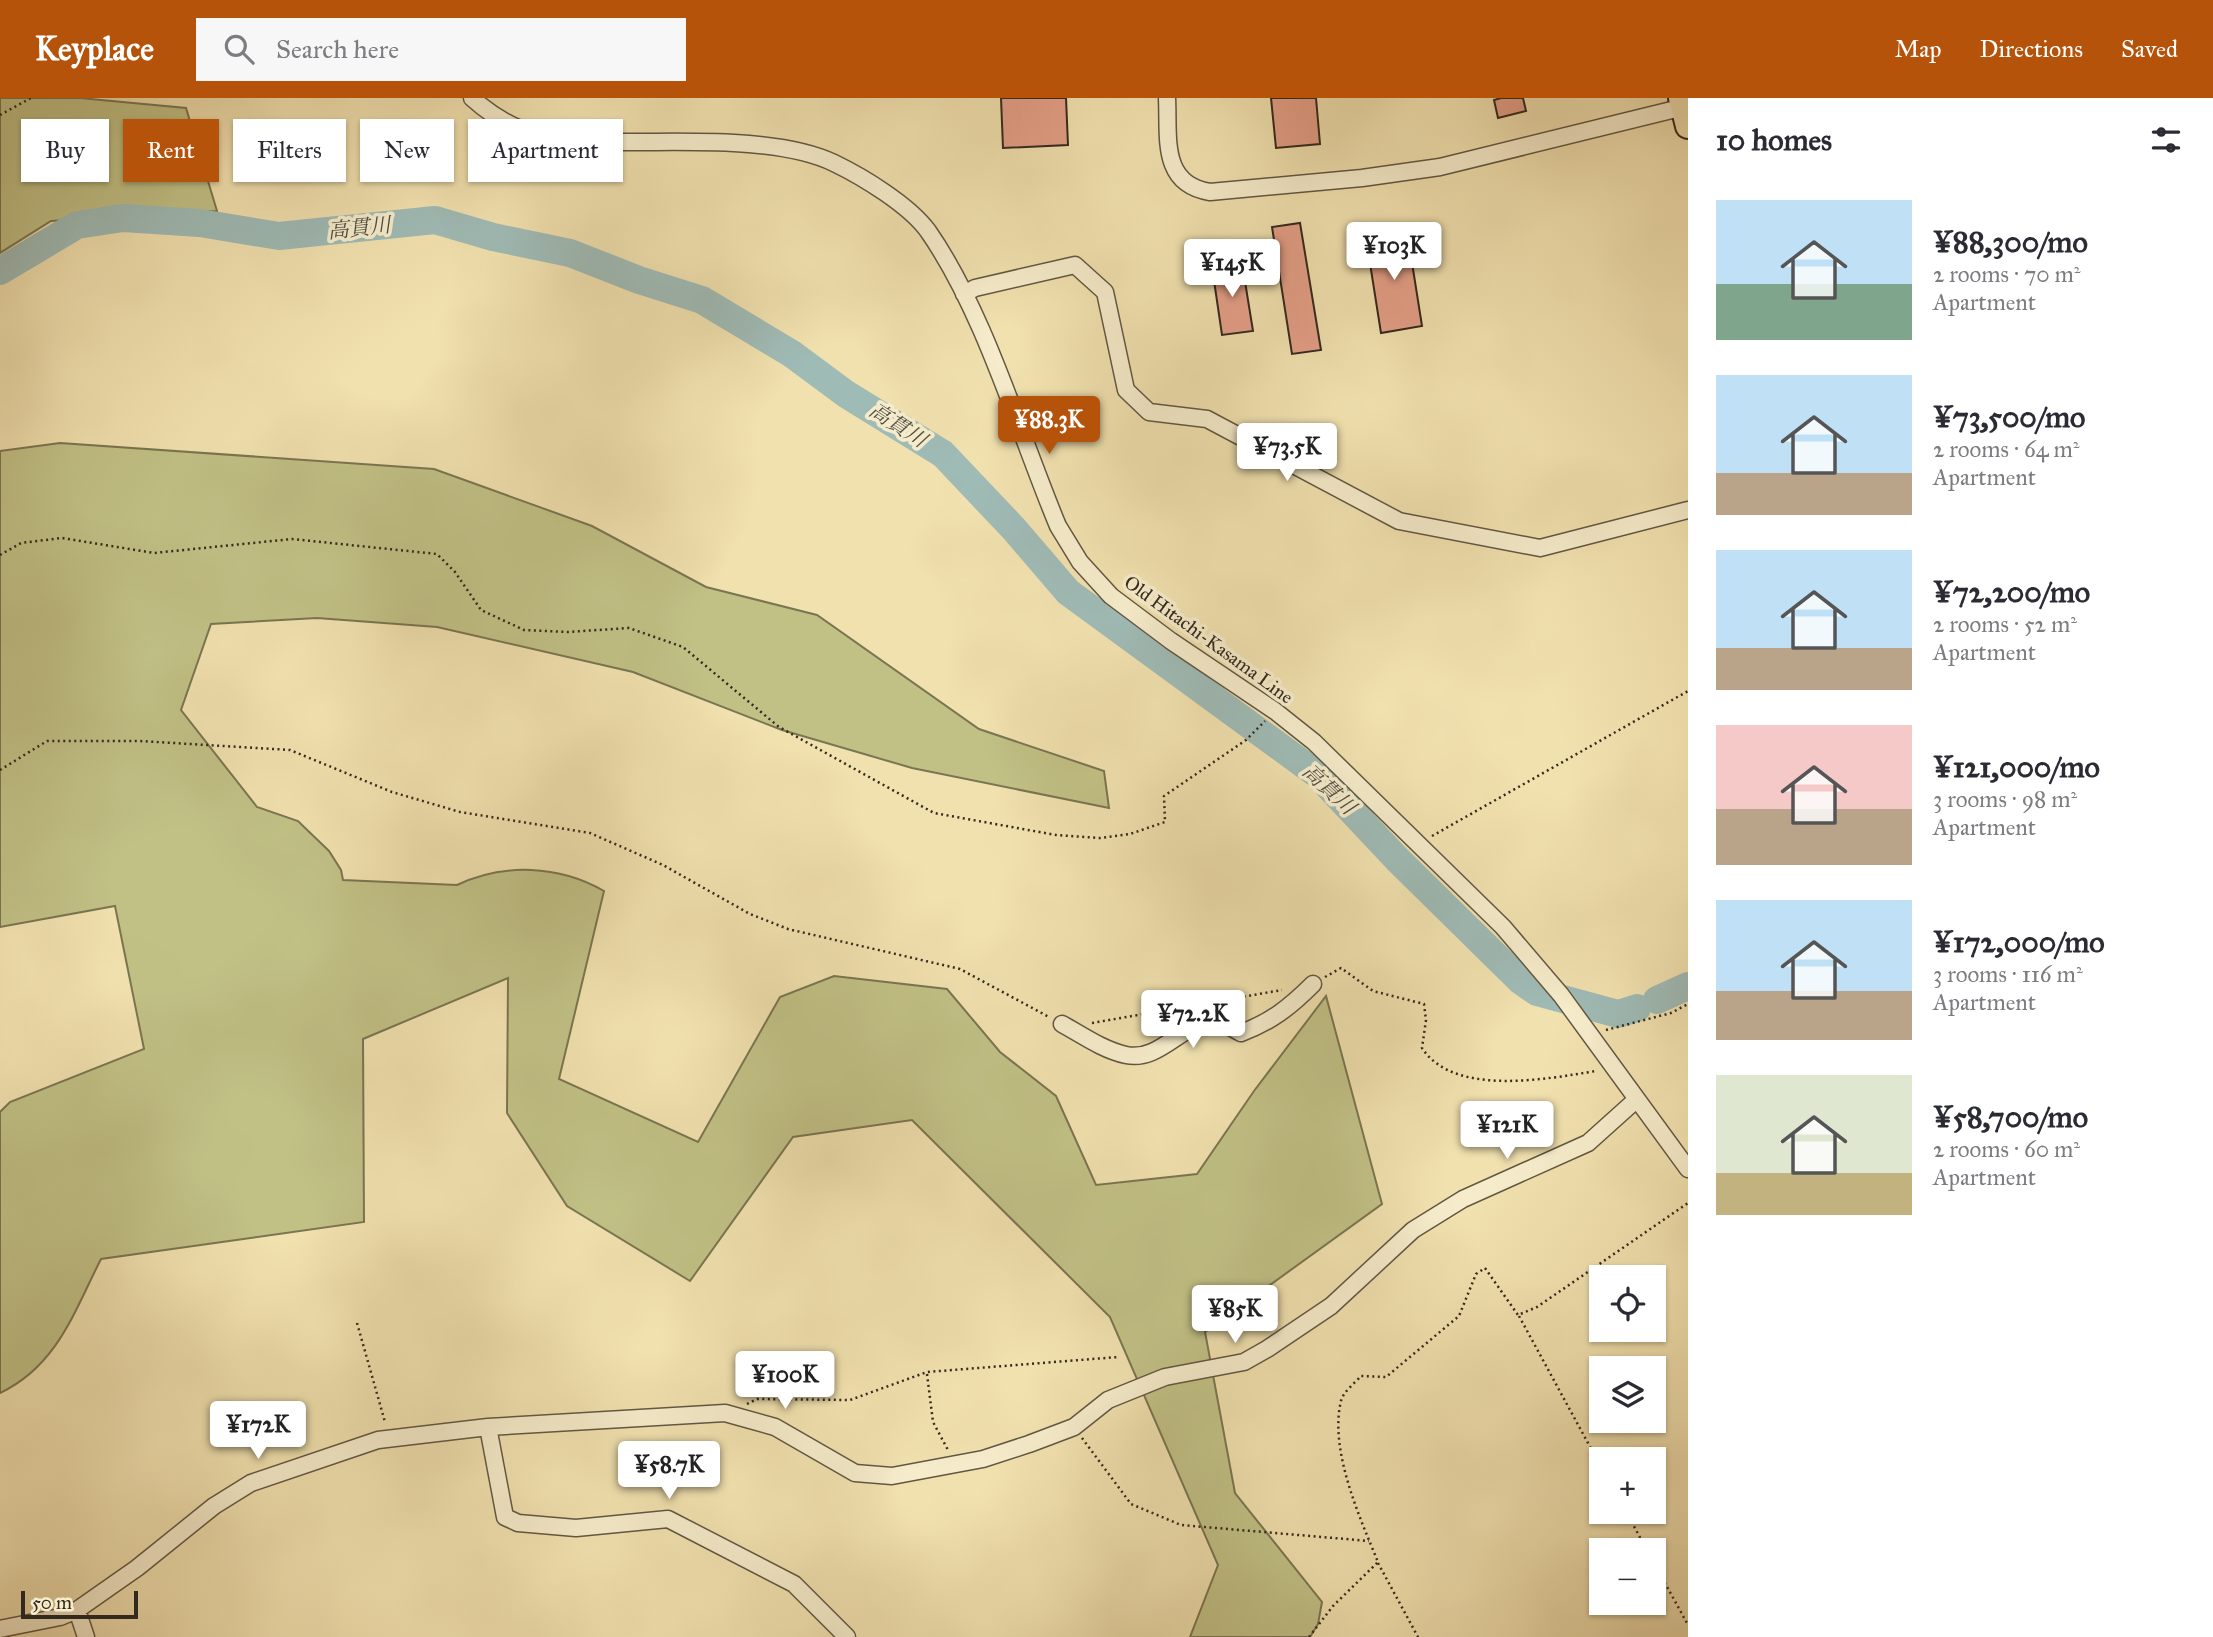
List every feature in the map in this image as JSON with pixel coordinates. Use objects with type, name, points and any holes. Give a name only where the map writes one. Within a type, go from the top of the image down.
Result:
[{"type":"street","name":"Old Hitachi-Kasama Line","points":[[472,98],[495,119],[523,132],[565,142],[704,142],[781,149],[833,162],[887,194],[926,229],[964,294],[1058,526],[1080,562],[1111,596],[1171,641],[1275,711],[1314,742],[1503,927],[1561,995],[1688,1170]]},
{"type":"street","points":[[1167,98],[1174,171],[1194,190],[1210,192],[1362,178],[1440,167],[1685,109]]},
{"type":"street","points":[[964,294],[975,288],[1075,265],[1105,292],[1126,390],[1149,412],[1207,419],[1399,521],[1540,548],[1688,510]]},
{"type":"street","points":[[1062,1024],[1094,1042],[1128,1056],[1155,1053],[1203,1023],[1220,1023],[1241,1032],[1267,1023],[1287,1010],[1313,984]]},
{"type":"street","points":[[0,1629],[77,1610],[137,1568],[214,1506],[251,1483],[389,1439],[488,1427],[725,1413],[775,1427],[855,1473],[892,1476],[983,1459],[1074,1427],[1108,1399],[1164,1377],[1244,1362],[1331,1306],[1413,1230],[1463,1199],[1588,1143],[1637,1098]]},
{"type":"street","points":[[488,1427],[505,1517],[518,1523],[576,1528],[668,1520],[794,1584],[847,1637]]},
{"type":"street","points":[[77,1610],[86,1637]]},
{"type":"path","points":[[0,115],[31,98]]},
{"type":"path","points":[[0,555],[21,543],[62,538],[154,553],[292,539],[437,554],[455,572],[481,610],[524,630],[568,632],[629,628],[684,646],[779,727],[934,813],[1056,835],[1100,838],[1130,834],[1164,822],[1164,796],[1248,737],[1262,724]]},
{"type":"path","points":[[1419,844],[1688,691]]},
{"type":"path","points":[[0,770],[47,741],[140,740],[290,750],[392,792],[449,808],[590,833],[663,865],[750,914],[788,929],[960,969],[1062,1024],[1096,1022],[1214,999],[1313,984],[1341,968],[1373,991],[1424,1004],[1426,1020],[1422,1048],[1432,1063],[1481,1081],[1548,1078],[1613,1069]]},
{"type":"path","points":[[1589,1034],[1671,1013],[1688,1004]]},
{"type":"path","points":[[1518,1315],[1537,1307],[1688,1203]]},
{"type":"path","points":[[1418,1637],[1369,1541],[1351,1490],[1339,1442],[1341,1399],[1361,1376],[1386,1377],[1459,1316],[1476,1274],[1485,1268],[1518,1315],[1590,1447]]},
{"type":"path","points":[[357,1323],[389,1439]]},
{"type":"path","points":[[725,1413],[757,1399],[850,1400],[927,1372],[1118,1357]]},
{"type":"path","points":[[927,1372],[933,1422],[954,1463]]},
{"type":"path","points":[[1074,1427],[1131,1504],[1181,1525],[1369,1541]]},
{"type":"path","points":[[1309,1637],[1333,1606],[1378,1562]]},
{"type":"path","points":[[1666,1585],[1688,1625]]},
{"type":"green space","points":[[0,98],[80,98],[186,108],[189,119],[123,119],[123,182],[208,182],[217,211],[51,221],[0,253]]},
{"type":"green space","points":[[60,443],[434,469],[592,526],[706,587],[817,615],[979,729],[1104,771],[1109,808],[912,768],[782,730],[633,672],[437,627],[317,618],[211,624],[181,710],[257,807],[298,821],[329,851],[341,870],[343,880],[457,885],[493,873],[531,870],[569,876],[604,891],[559,1079],[698,1142],[780,997],[834,976],[947,989],[1000,1052],[1056,1096],[1096,1185],[1197,1174],[1254,1091],[1326,996],[1382,1204],[1205,1332],[1235,1493],[1322,1602],[1318,1624],[1310,1637],[1190,1637],[1218,1565],[1110,1317],[912,1120],[793,1137],[690,1281],[567,1206],[507,1113],[508,978],[363,1039],[364,1222],[101,1259],[72,1318],[50,1353],[20,1382],[0,1393],[0,1112],[10,1102],[144,1049],[115,906],[0,927],[0,451]]},
{"type":"building","points":[[1001,98],[1066,98],[1068,145],[1003,148]]},
{"type":"building","points":[[1271,98],[1316,98],[1320,144],[1276,148]]},
{"type":"building","points":[[1523,98],[1526,111],[1498,118],[1494,100]]},
{"type":"building","points":[[1300,223],[1321,350],[1292,354],[1272,227]]},
{"type":"building","points":[[1407,231],[1422,326],[1381,333],[1366,238]]},
{"type":"building","points":[[1242,263],[1253,331],[1222,335],[1212,267]]},
{"type":"waterway","name":"高貫川","points":[[0,271],[77,225],[123,218],[200,223],[279,236],[435,220],[493,237],[570,253],[639,280],[702,300],[792,354],[846,394],[943,454],[1014,529],[1068,592],[1317,774],[1397,859],[1521,981],[1537,992],[1618,1014],[1637,1008]]},
{"type":"waterway","name":"高貫川","points":[[1657,1000],[1688,986]]}]
